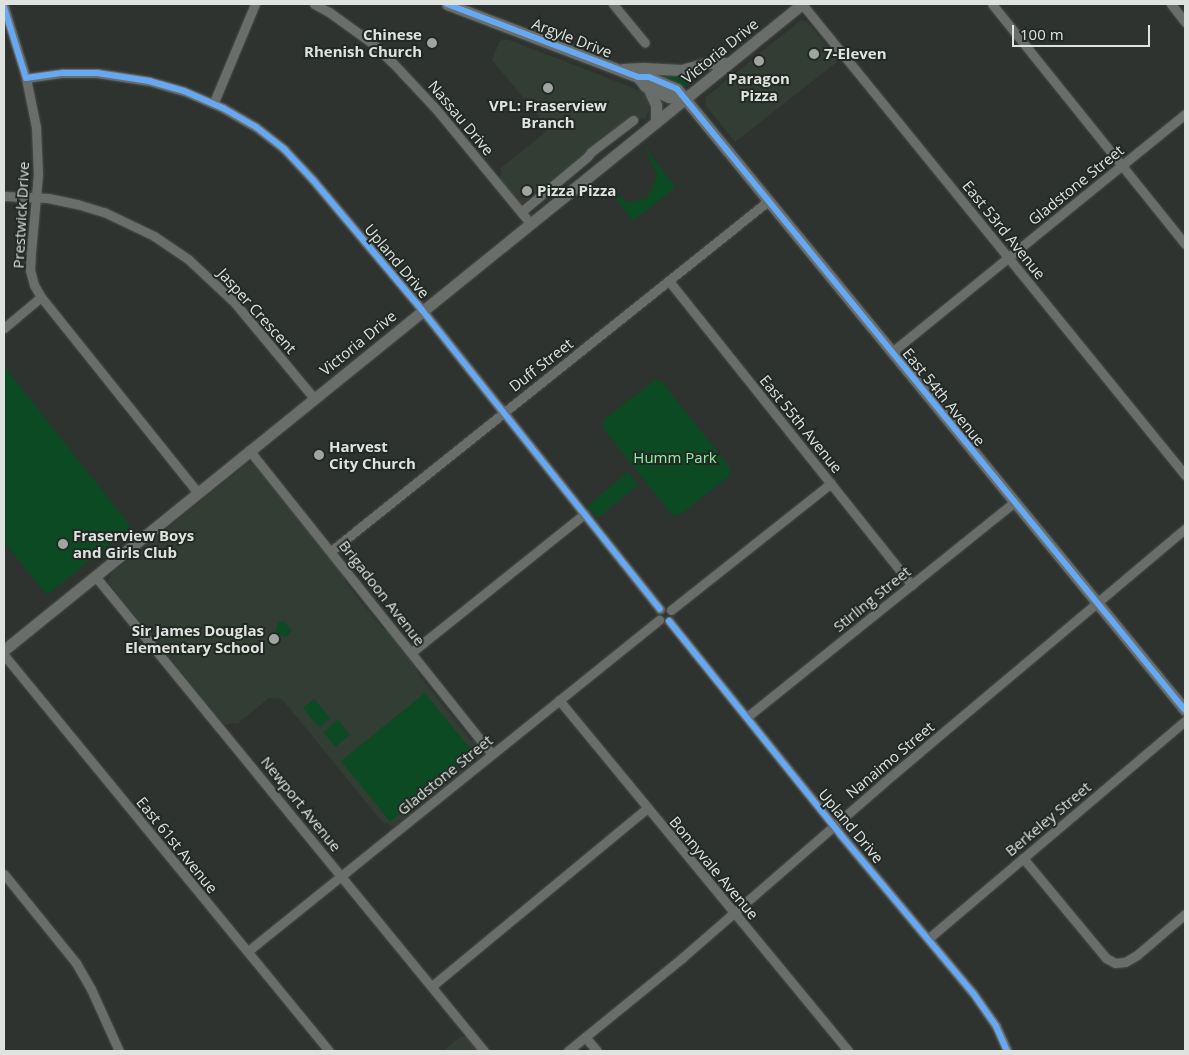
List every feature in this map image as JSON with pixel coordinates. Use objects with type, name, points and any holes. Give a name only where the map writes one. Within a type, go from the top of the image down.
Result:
[{"type":"street","points":[[214,102],[255,4]]},
{"type":"street","name":"Nassau Drive","points":[[314,4],[329,12],[365,38],[392,62],[436,109],[530,224]]},
{"type":"street","name":"Argyle Drive","points":[[447,4],[638,77],[649,77],[666,83],[677,89],[684,99]]},
{"type":"street","points":[[613,4],[645,43]]},
{"type":"street","name":"Victoria Drive","points":[[4,650],[802,4]]},
{"type":"street","name":"East 53rd Avenue","points":[[802,4],[1185,474]]},
{"type":"street","points":[[992,4],[1123,164],[1185,244]]},
{"type":"street","points":[[1171,4],[1185,22]]},
{"type":"street","name":"Prestwick Drive","points":[[4,7],[26,78],[36,127],[38,161],[37,197],[30,270],[34,285],[41,297],[197,492]]},
{"type":"street","points":[[621,70],[643,68],[681,70],[708,63],[727,63]]},
{"type":"street","name":"Upland Drive","points":[[26,78],[63,73],[110,74],[149,81],[214,102],[256,127],[284,149],[313,180],[422,310],[660,609]]},
{"type":"street","name":"Argyle Drive","points":[[638,77],[648,87],[669,97],[684,99]]},
{"type":"street","points":[[648,87],[656,105],[656,122]]},
{"type":"street","name":"East 54th Avenue","points":[[684,99],[1185,710]]},
{"type":"street","name":"Gladstone Street","points":[[892,352],[1185,114]]},
{"type":"street","points":[[521,212],[588,157],[591,152],[633,120]]},
{"type":"street","points":[[588,157],[598,168]]},
{"type":"street","name":"Jasper Crescent","points":[[4,196],[37,197],[77,204],[104,212],[154,236],[188,259],[235,303],[314,398]]},
{"type":"street","name":"Duff Street","points":[[331,551],[768,201]]},
{"type":"street","name":"East 55th Avenue","points":[[669,281],[912,585]]},
{"type":"street","points":[[4,328],[41,297]]},
{"type":"street","name":"Brigadoon Avenue","points":[[249,450],[492,754]]},
{"type":"street","points":[[671,610],[831,483]]},
{"type":"street","name":"Stirling Street","points":[[747,717],[1014,502]]},
{"type":"street","points":[[412,652],[584,514]]},
{"type":"street","name":"Nanaimo Street","points":[[568,1051],[734,913],[833,826],[1185,529]]},
{"type":"street","name":"Newport Avenue","points":[[95,576],[484,1051]]},
{"type":"street","points":[[666,607],[671,610],[672,617],[669,621],[665,623],[659,620],[657,616],[660,609],[666,607]]},
{"type":"street","name":"Gladstone Street","points":[[248,951],[659,620]]},
{"type":"street","name":"Upland Drive","points":[[669,621],[833,826],[929,938],[987,1011],[1007,1051]]},
{"type":"street","name":"East 61st Avenue","points":[[4,656],[329,1051]]},
{"type":"street","name":"Bonnyvale Avenue","points":[[559,700],[848,1051]]},
{"type":"street","name":"Berkeley Street","points":[[929,938],[1185,721]]},
{"type":"street","points":[[432,986],[646,808]]},
{"type":"street","points":[[1023,858],[1106,958],[1115,963],[1125,962],[1137,955],[1185,914]]},
{"type":"street","points":[[4,874],[76,963],[91,989],[119,1051]]},
{"type":"street","points":[[585,1037],[597,1051]]},
{"type":"shaded area","points":[[801,20],[807,22],[837,58],[837,62],[735,142],[706,106],[706,97]]},
{"type":"shaded area","points":[[507,39],[641,91],[646,95],[650,107],[646,118],[639,119],[633,114],[522,204],[519,203],[500,180],[501,168],[549,129],[492,60],[500,41]]},
{"type":"shaded area","name":"Sir James Douglas Elementary School","points":[[253,463],[343,575],[345,582],[417,667],[418,674],[470,739],[477,742],[481,748],[480,758],[395,826],[392,827],[387,823],[384,824],[282,699],[269,698],[237,724],[225,725],[108,582],[111,574],[246,464]]},
{"type":"shaded area","points":[[461,1036],[467,1037],[479,1051],[443,1051]]},
{"type":"green space","points":[[650,72],[696,72],[697,73],[684,87]]},
{"type":"green space","points":[[644,147],[676,187],[633,221],[603,182],[628,203],[645,199],[649,195],[657,176]]},
{"type":"green space","points":[[585,164],[587,166],[534,207]]},
{"type":"green space","points":[[4,366],[131,527],[47,595],[4,542]]},
{"type":"green space","name":"Humm Park","points":[[655,380],[661,381],[731,471],[730,475],[681,514],[676,515],[671,514],[603,428],[603,420]]},
{"type":"green space","points":[[628,472],[638,484],[598,518],[587,506]]},
{"type":"green space","points":[[283,621],[292,630],[286,637],[275,633],[278,623]]},
{"type":"green space","points":[[425,693],[474,754],[390,822],[341,761]]},
{"type":"green space","points":[[314,699],[330,718],[319,727],[303,708]]},
{"type":"green space","points":[[338,720],[350,735],[335,747],[323,732]]},
{"type":"cycle path","points":[[447,4],[638,77],[649,77],[677,89],[1185,710]]},
{"type":"cycle path","points":[[4,7],[26,78],[63,73],[97,73],[149,81],[184,91],[223,108],[256,127],[284,149],[313,180],[422,310],[660,609]]},
{"type":"cycle path","points":[[669,621],[840,834],[973,993],[996,1026],[1007,1051]]},
{"type":"place","name":"Chinese Rhenish Church","points":[[432,43]]},
{"type":"place","name":"7-Eleven","points":[[814,54]]},
{"type":"place","name":"Paragon Pizza","points":[[759,61]]},
{"type":"place","name":"VPL: Fraserview Branch","points":[[548,88]]},
{"type":"place","name":"Pizza Pizza","points":[[527,191]]},
{"type":"place","name":"Harvest City Church","points":[[319,455]]},
{"type":"place","name":"Fraserview Boys and Girls Club","points":[[63,544]]},
{"type":"place","name":"Sir James Douglas Elementary School","points":[[274,639]]}]
